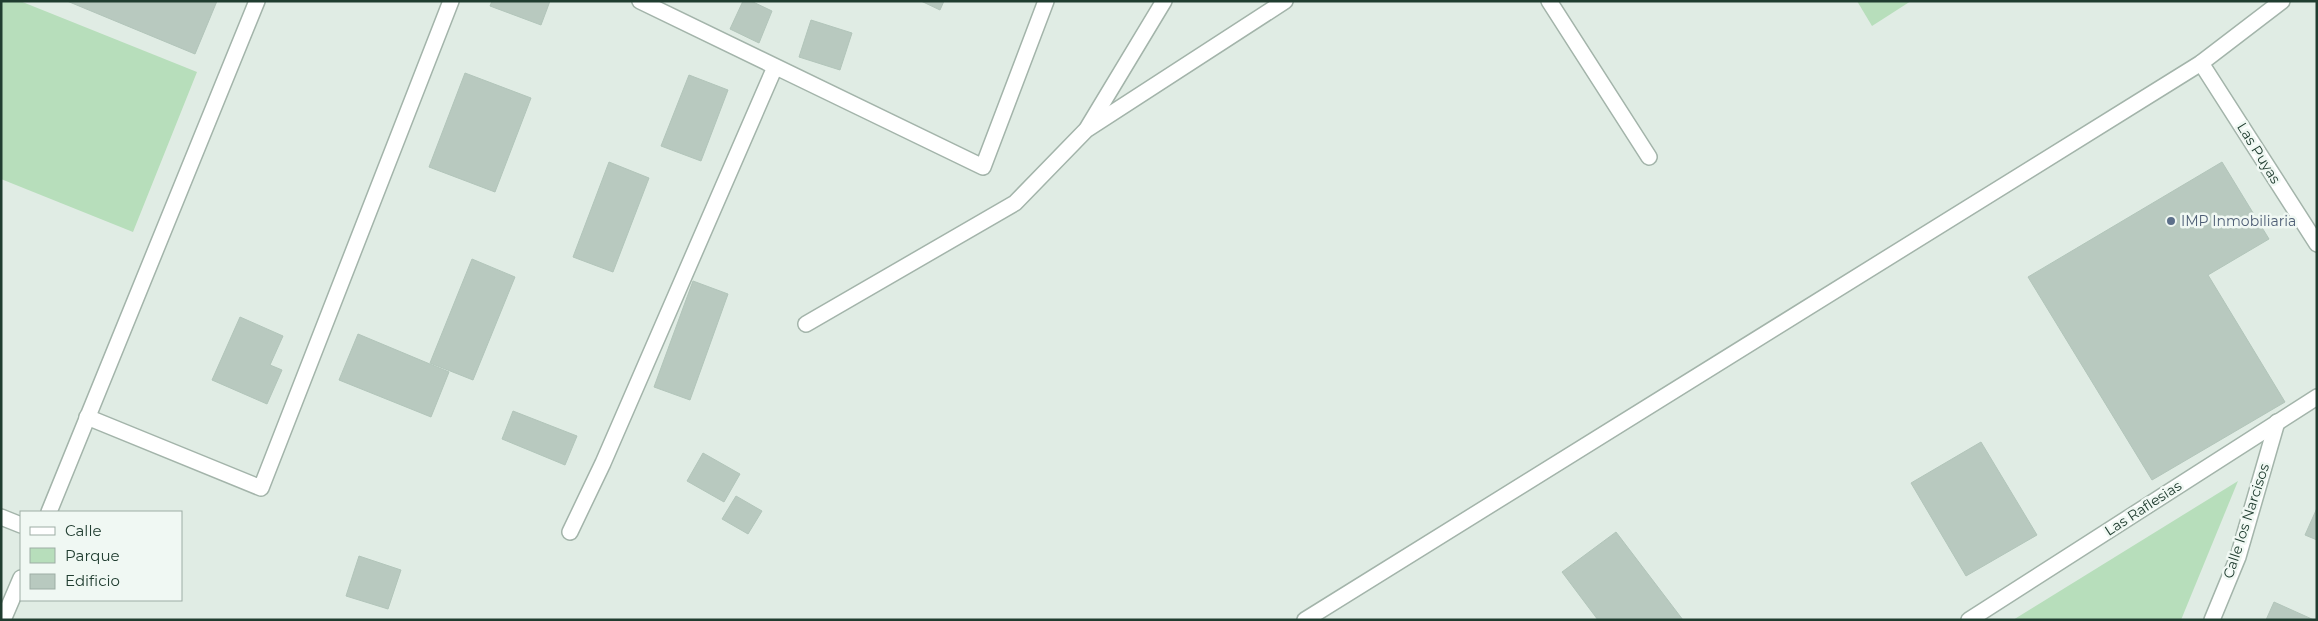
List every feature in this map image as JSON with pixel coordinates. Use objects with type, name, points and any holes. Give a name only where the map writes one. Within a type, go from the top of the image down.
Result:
[{"type":"street","points":[[49,511],[258,1]]},
{"type":"street","points":[[87,417],[262,488],[451,1]]},
{"type":"street","points":[[640,1],[983,167],[1046,1]]},
{"type":"street","points":[[1086,130],[1164,1]]},
{"type":"street","points":[[806,324],[1015,203],[1086,130],[1285,1]]},
{"type":"street","points":[[1549,1],[1649,157]]},
{"type":"street","points":[[1305,620],[2201,62],[2282,1]]},
{"type":"street","name":"Las Puyas","points":[[2201,62],[2317,244]]},
{"type":"street","points":[[570,532],[603,463],[775,67]]},
{"type":"street","name":"Las Raflesias","points":[[1969,620],[2317,397]]},
{"type":"street","name":"Calle los Narcisos","points":[[2212,620],[2238,557],[2277,422]]},
{"type":"street","points":[[1,517],[20,525]]},
{"type":"street","points":[[3,620],[20,580]]},
{"type":"green space","points":[[1,1],[20,1],[197,72],[133,232],[1,179]]},
{"type":"green space","points":[[1857,1],[1911,1],[1872,26]]},
{"type":"green space","points":[[2238,481],[2181,620],[2013,620]]},
{"type":"building","points":[[67,1],[217,1],[195,54]]},
{"type":"building","points":[[492,1],[550,1],[541,25],[490,6]]},
{"type":"building","points":[[743,1],[751,1],[772,11],[759,43],[730,29]]},
{"type":"building","points":[[921,1],[944,1],[940,10]]},
{"type":"building","points":[[811,20],[852,33],[840,70],[799,57]]},
{"type":"building","points":[[465,73],[531,98],[495,192],[429,167]]},
{"type":"building","points":[[689,75],[728,90],[701,161],[661,146]]},
{"type":"building","points":[[609,162],[649,178],[613,272],[573,257]]},
{"type":"building","points":[[2222,162],[2269,239],[2208,275],[2285,402],[2152,480],[2028,277]]},
{"type":"building","points":[[472,259],[515,277],[473,380],[430,363]]},
{"type":"building","points":[[693,281],[728,294],[690,400],[654,387]]},
{"type":"building","points":[[240,317],[283,336],[270,365],[282,370],[267,404],[212,380]]},
{"type":"building","points":[[358,334],[449,372],[431,417],[339,380]]},
{"type":"building","points":[[513,411],[577,436],[565,465],[502,439]]},
{"type":"building","points":[[1981,442],[2037,535],[1966,576],[1911,483]]},
{"type":"building","points":[[703,453],[740,474],[724,502],[687,481]]},
{"type":"building","points":[[736,496],[762,511],[748,534],[722,519]]},
{"type":"building","points":[[2317,508],[2317,540],[2305,535]]},
{"type":"building","points":[[1616,532],[1683,620],[1598,620],[1562,572]]},
{"type":"building","points":[[359,556],[401,570],[388,609],[346,596]]},
{"type":"building","points":[[2274,602],[2314,620],[2266,620]]},
{"type":"place","name":"IMP Inmobiliaria","points":[[2171,221]]}]
